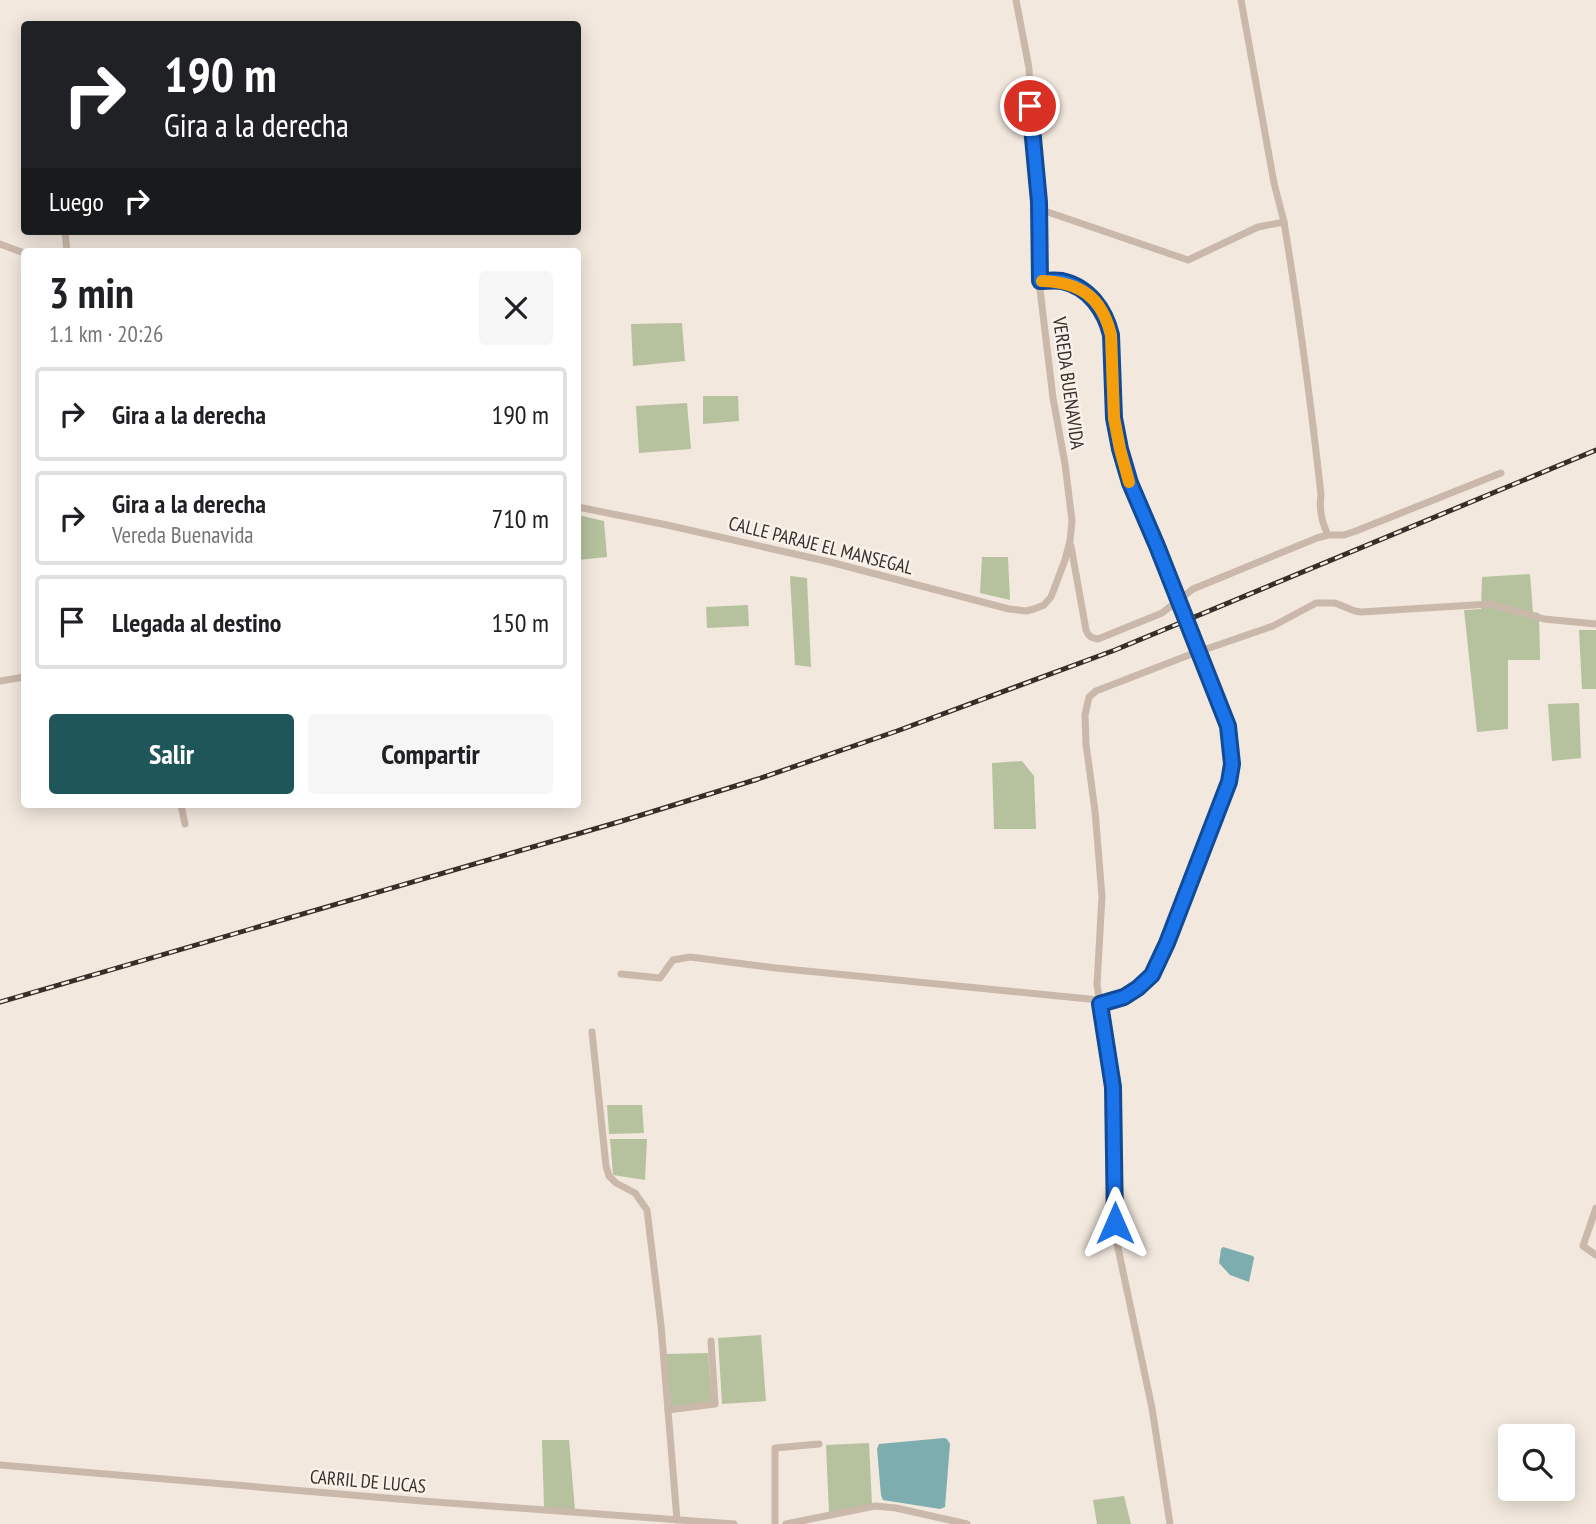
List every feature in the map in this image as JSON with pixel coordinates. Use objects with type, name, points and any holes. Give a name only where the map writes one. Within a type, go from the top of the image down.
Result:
[{"type":"street","name":"VEREDA BUENAVIDA","points":[[1016,0],[1028,68],[1039,209],[1040,281],[1053,398],[1072,521],[1070,541]]},
{"type":"street","points":[[1241,0],[1294,282],[1313,420],[1323,526],[1328,536]]},
{"type":"street","points":[[1039,209],[1188,260],[1258,227],[1284,222]]},
{"type":"street","points":[[0,244],[21,252]]},
{"type":"street","points":[[621,974],[660,978],[673,960],[690,957],[1100,1002],[1124,997],[1152,975],[1229,782],[1232,764],[1228,726],[1130,483],[1114,418],[1111,335],[1108,323],[1095,301],[1082,288],[1061,281],[1040,281]]},
{"type":"street","points":[[1070,541],[1086,630],[1092,638],[1098,639],[1162,613],[1193,589],[1317,538],[1356,531],[1501,473]]},
{"type":"street","name":"CALLE PARAJE EL MANSEGAL","points":[[581,508],[667,524],[1026,611],[1044,606],[1051,597],[1070,541]]},
{"type":"street","points":[[1170,1524],[1152,1408],[1115,1234],[1113,1087],[1097,972],[1102,896],[1086,744],[1086,704],[1092,694],[1188,655],[1273,626],[1323,602],[1361,612],[1490,604],[1544,619],[1596,624]]},
{"type":"street","points":[[0,681],[21,678]]},
{"type":"street","points":[[182,808],[185,824]]},
{"type":"street","points":[[592,1032],[609,1176],[635,1193],[647,1210],[661,1325],[677,1520]]},
{"type":"street","points":[[1596,1208],[1583,1246],[1596,1255]]},
{"type":"street","points":[[668,1409],[715,1404],[711,1340]]},
{"type":"street","points":[[775,1524],[775,1448],[819,1444]]},
{"type":"street","name":"CARRIL DE LUCAS","points":[[0,1465],[621,1520],[734,1524]]},
{"type":"street","points":[[786,1524],[875,1506],[967,1524]]},
{"type":"green space","points":[[682,323],[685,361],[633,366],[631,324]]},
{"type":"green space","points":[[703,396],[738,396],[739,421],[703,424]]},
{"type":"green space","points":[[687,403],[691,449],[639,453],[636,406]]},
{"type":"green space","points":[[581,516],[604,521],[607,557],[581,560]]},
{"type":"green space","points":[[982,557],[1008,557],[1010,600],[980,593]]},
{"type":"green space","points":[[1530,574],[1533,612],[1539,613],[1540,660],[1508,660],[1508,729],[1477,732],[1464,610],[1481,609],[1482,577]]},
{"type":"green space","points":[[790,576],[807,578],[811,667],[795,665]]},
{"type":"green space","points":[[748,605],[749,626],[707,628],[706,607]]},
{"type":"green space","points":[[1579,630],[1596,630],[1596,689],[1582,689]]},
{"type":"green space","points":[[1579,703],[1581,758],[1552,761],[1548,704]]},
{"type":"green space","points":[[1022,761],[1034,776],[1036,829],[994,829],[992,763]]},
{"type":"green space","points":[[607,1105],[642,1105],[644,1133],[609,1134]]},
{"type":"green space","points":[[610,1139],[647,1139],[645,1180],[613,1175]]},
{"type":"green space","points":[[761,1335],[766,1401],[722,1404],[718,1338]]},
{"type":"green space","points":[[708,1353],[712,1403],[671,1407],[666,1354]]},
{"type":"green space","points":[[542,1440],[569,1440],[575,1510],[544,1508]]},
{"type":"green space","points":[[869,1443],[872,1504],[829,1513],[826,1445]]},
{"type":"green space","points":[[1124,1496],[1131,1524],[1097,1524],[1093,1500]]},
{"type":"water","points":[[1223,1247],[1253,1256],[1249,1282],[1230,1275],[1219,1263]]},
{"type":"water","points":[[944,1438],[950,1444],[945,1507],[940,1509],[883,1500],[877,1449],[879,1444]]},
{"type":"railway","points":[[0,1002],[622,821],[758,779],[897,731],[1115,650],[1596,450]]},
{"type":"slow traffic","points":[[1042,281],[1061,281],[1082,288],[1095,301],[1108,323],[1111,335],[1114,418],[1129,482]]},
{"type":"route","points":[[1030,106],[1039,202],[1040,281],[1061,281],[1082,288],[1095,301],[1108,323],[1111,335],[1114,418],[1120,449],[1130,483],[1228,726],[1232,764],[1229,782],[1152,975],[1124,997],[1100,1004],[1113,1087],[1115,1223]]}]
